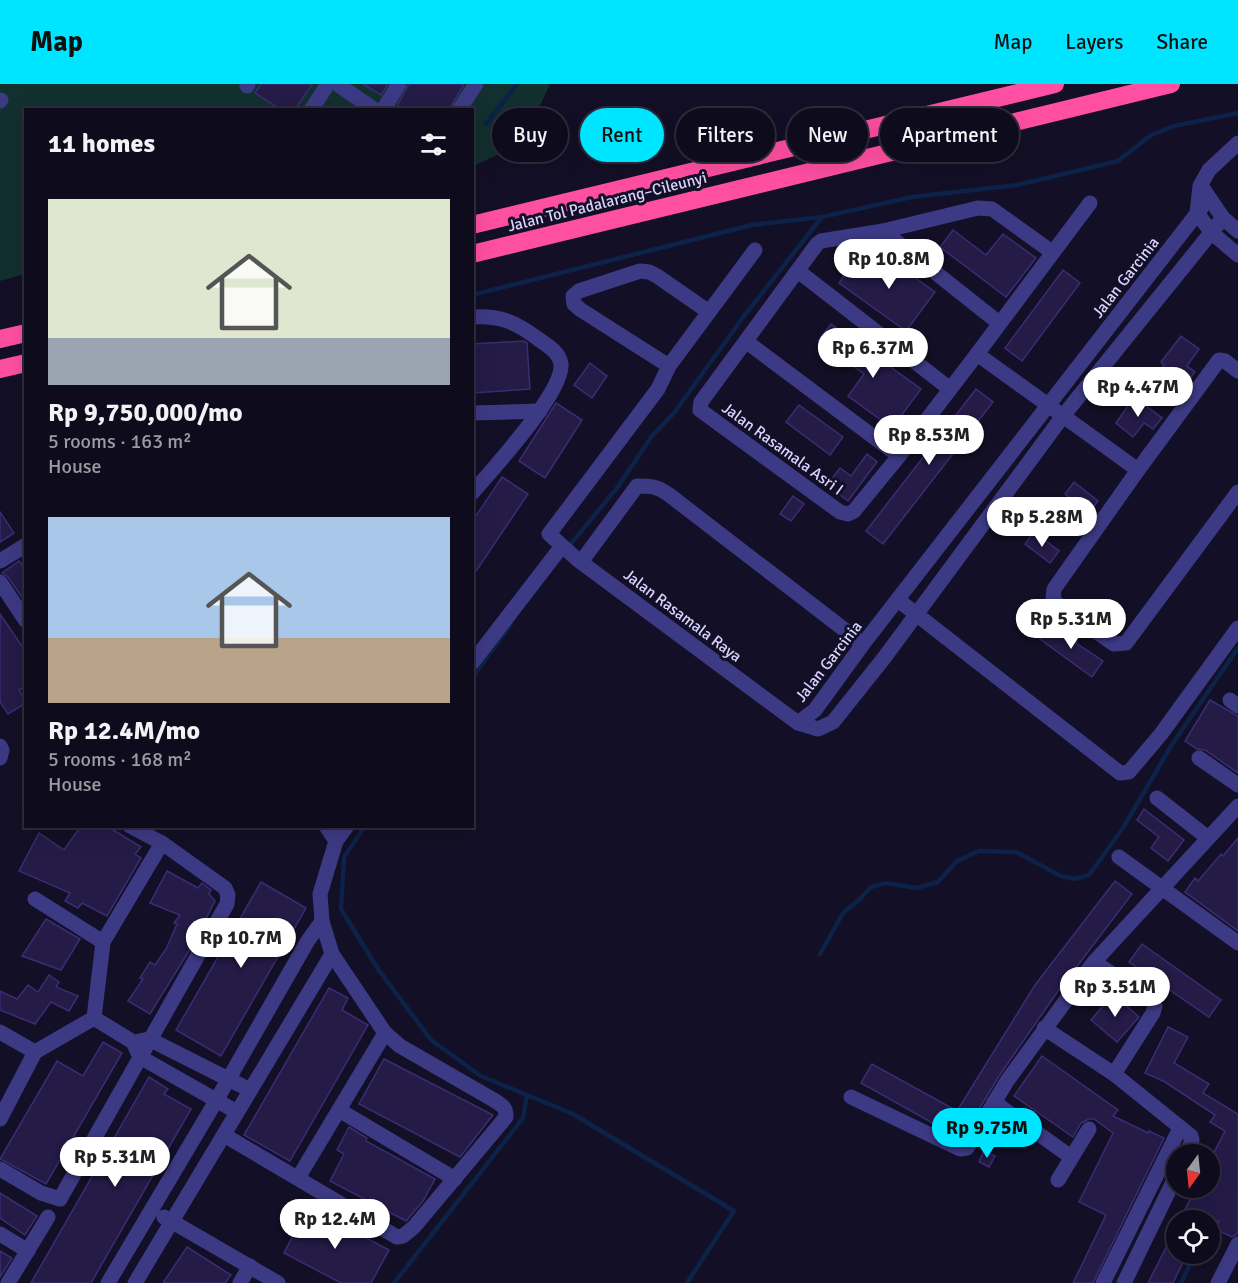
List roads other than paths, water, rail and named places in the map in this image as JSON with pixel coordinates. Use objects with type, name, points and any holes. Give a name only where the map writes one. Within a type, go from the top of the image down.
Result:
[{"type":"highway","name":"Jalan Tol Padalarang–Cileunyi","points":[[474,225],[1055,84]]},
{"type":"highway","name":"Jalan Tol Padalarang–Cileunyi","points":[[474,254],[1171,84]]},
{"type":"highway","points":[[0,339],[24,333]]},
{"type":"highway","points":[[0,369],[24,363]]},
{"type":"street","points":[[312,108],[328,84]]},
{"type":"street","points":[[337,84],[372,108]]},
{"type":"street","points":[[384,108],[399,84]]},
{"type":"street","points":[[460,108],[476,84]]},
{"type":"street","name":"Jalan Garcinia","points":[[798,723],[815,711],[863,644],[1197,213],[1205,192],[1209,170],[1238,143]]},
{"type":"street","points":[[1205,192],[1223,218],[1238,231]]},
{"type":"street","points":[[1052,252],[992,209],[984,208],[883,231],[821,241],[747,342],[899,456],[1090,203]]},
{"type":"street","points":[[1197,213],[1212,233],[1238,255]]},
{"type":"street","name":"Jalan Garcinia","points":[[798,723],[818,729],[833,722],[1063,416],[1223,218]]},
{"type":"street","points":[[883,231],[999,323]]},
{"type":"street","points":[[709,312],[657,276],[640,271],[579,291],[573,296],[573,304],[581,310],[669,366],[755,250]]},
{"type":"street","points":[[798,272],[950,389]]},
{"type":"street","points":[[474,317],[508,320],[518,324],[556,352],[561,362],[558,380],[540,411],[474,491]]},
{"type":"street","name":"Jalan Rasamala Asri I","points":[[747,342],[701,402],[700,408],[703,413],[840,512],[848,514],[854,511],[899,456]]},
{"type":"street","points":[[977,354],[1138,470]]},
{"type":"street","points":[[1238,371],[1225,361],[1219,360],[1054,589],[1053,598],[1057,604],[1114,644],[1126,644],[1238,492]]},
{"type":"street","name":"Jalan Rasamala Raya","points":[[669,366],[658,389],[549,534],[580,561],[798,723]]},
{"type":"street","points":[[474,413],[540,411]]},
{"type":"street","points":[[580,561],[637,486],[651,486],[668,494],[863,644]]},
{"type":"street","points":[[0,561],[24,546]]},
{"type":"street","points":[[474,660],[564,547]]},
{"type":"street","points":[[0,582],[24,618]]},
{"type":"street","points":[[898,600],[1120,772],[1125,773],[1129,772],[1161,734],[1238,628]]},
{"type":"street","points":[[0,746],[2,750],[0,758]]},
{"type":"street","points":[[1199,758],[1238,785]]},
{"type":"street","points":[[1156,798],[1208,838]]},
{"type":"street","points":[[851,1097],[960,1149],[967,1148],[994,1102],[1044,1028],[1094,962],[1238,806]]},
{"type":"street","points":[[0,1169],[41,1193],[60,1199],[137,1050],[149,1039],[228,900],[225,888],[162,843],[134,828]]},
{"type":"street","points":[[327,828],[336,841]]},
{"type":"street","points":[[224,1135],[397,1237],[403,1236],[414,1227],[506,1118],[507,1112],[504,1107],[492,1098],[400,1046],[385,1033],[332,954],[322,921],[320,894],[336,841],[346,828]]},
{"type":"street","points":[[94,1018],[103,942],[162,843]]},
{"type":"street","points":[[1119,857],[1238,943]]},
{"type":"street","points":[[35,899],[103,942]]},
{"type":"street","points":[[108,1283],[307,942],[322,921]]},
{"type":"street","points":[[135,1283],[332,954]]},
{"type":"street","points":[[1094,962],[1152,1000],[1155,1006],[1153,1013],[1114,1074]]},
{"type":"street","points":[[94,1018],[137,1050],[237,1112]]},
{"type":"street","points":[[0,1119],[35,1052],[94,1018]]},
{"type":"street","points":[[1044,1028],[1114,1074],[1192,1139],[1190,1144]]},
{"type":"street","points":[[0,1032],[35,1052]]},
{"type":"street","points":[[298,1178],[385,1033]]},
{"type":"street","points":[[149,1039],[250,1090]]},
{"type":"street","points":[[994,1102],[1071,1157]]},
{"type":"street","points":[[339,1110],[455,1179]]},
{"type":"street","points":[[1103,1283],[1180,1128]]},
{"type":"street","points":[[1058,1180],[1089,1129]]},
{"type":"street","points":[[1124,1283],[1166,1197]]},
{"type":"street","points":[[153,1209],[278,1283]]},
{"type":"street","points":[[8,1283],[48,1217]]},
{"type":"street","points":[[0,1234],[28,1251]]},
{"type":"street","points":[[1220,1282],[1238,1244]]},
{"type":"street","points":[[240,1283],[250,1266]]},
{"type":"waterway","points":[[486,124],[517,84]]},
{"type":"waterway","points":[[474,294],[752,225],[822,217],[912,197],[1017,185],[1072,172],[1118,161],[1151,135],[1174,126],[1238,113]]},
{"type":"waterway","points":[[568,547],[617,488],[652,436],[674,413],[744,316],[822,217]]},
{"type":"waterway","points":[[474,675],[511,624]]},
{"type":"waterway","points":[[820,954],[843,913],[871,887],[886,883],[916,888],[938,882],[957,861],[979,851],[1016,852],[1061,876],[1075,879],[1089,875],[1123,828],[1171,746],[1238,648]]},
{"type":"waterway","points":[[364,828],[344,857],[341,909],[378,969],[431,1040],[481,1076],[573,1114],[734,1211],[687,1283]]},
{"type":"waterway","points":[[394,1283],[523,1118],[527,1095]]},
{"type":"waterway","points":[[1181,1283],[1190,1264]]}]
